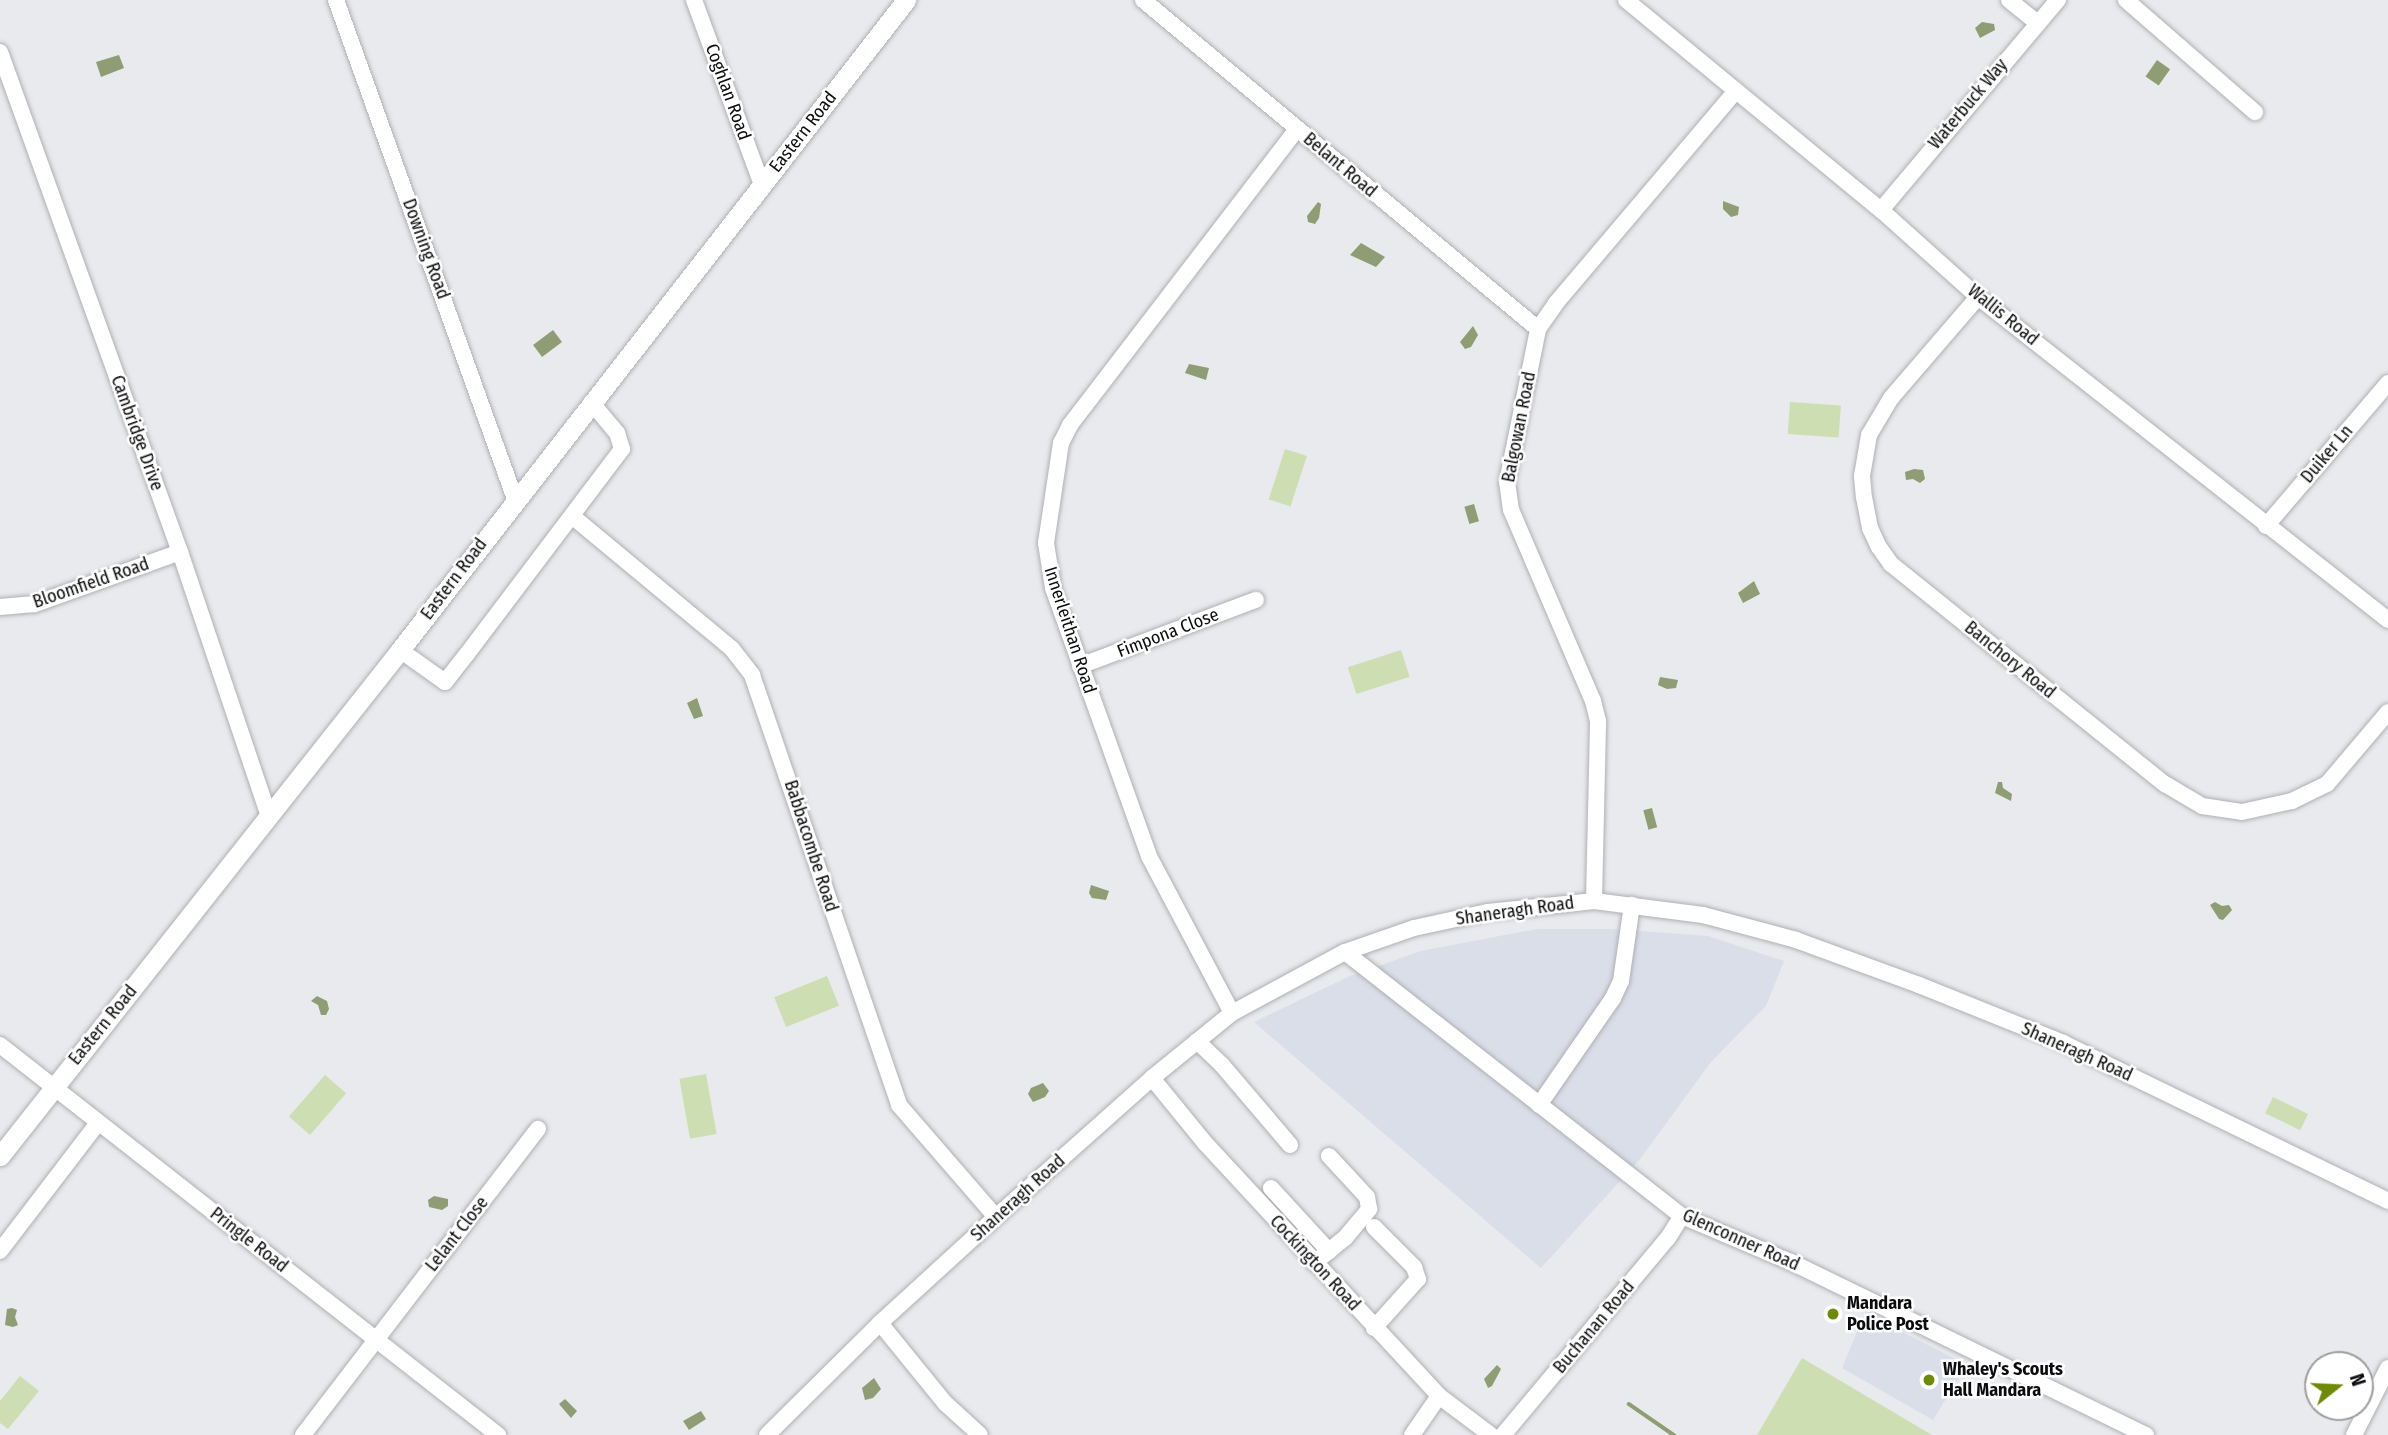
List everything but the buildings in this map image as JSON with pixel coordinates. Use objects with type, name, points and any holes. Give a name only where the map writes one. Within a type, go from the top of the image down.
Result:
[{"type":"main road","name":"Eastern Road","points":[[0,1156],[270,816],[906,0]]},
{"type":"street","name":"Downing Road","points":[[336,0],[515,499]]},
{"type":"street","name":"Coghlan Road","points":[[694,0],[762,185]]},
{"type":"street","name":"Belant Road","points":[[1143,0],[1538,329]]},
{"type":"street","name":"Wallis Road","points":[[1626,0],[1881,210],[1978,297],[2388,620]]},
{"type":"street","points":[[2009,0],[2036,23]]},
{"type":"street","name":"Waterbuck Way","points":[[1881,210],[2058,0]]},
{"type":"street","points":[[2126,0],[2255,112]]},
{"type":"street","name":"Cambridge Drive","points":[[0,52],[180,552],[270,816]]},
{"type":"street","name":"Balgowan Road","points":[[1594,901],[1598,721],[1507,496],[1507,482],[1538,329],[1556,303],[1736,91]]},
{"type":"street","name":"Innerleithan Road","points":[[1232,1013],[1149,856],[1053,588],[1046,558],[1061,443],[1078,413],[1297,129]]},
{"type":"street","name":"Banchory Road","points":[[1978,297],[1891,398],[1869,435],[1862,476],[1864,497],[1870,528],[1891,564],[2165,785],[2202,806],[2242,812],[2292,801],[2327,785],[2388,712]]},
{"type":"street","name":"Duiker Ln","points":[[2266,526],[2388,383]]},
{"type":"street","points":[[400,650],[446,682],[623,445],[617,433],[592,402]]},
{"type":"street","name":"Babbacombe Road","points":[[572,516],[732,649],[752,675],[899,1105],[996,1217]]},
{"type":"street","name":"Bloomfield Road","points":[[0,607],[35,604],[180,552]]},
{"type":"street","name":"Fimpona Close","points":[[1080,666],[1256,600]]},
{"type":"street","name":"Shaneragh Road","points":[[767,1435],[880,1323],[996,1217],[1152,1078],[1232,1013],[1345,952],[1414,928],[1456,918],[1594,901],[1703,915],[1782,937],[1919,985],[2063,1043],[2388,1201]]},
{"type":"street","points":[[1539,1105],[1613,998],[1621,981],[1632,905]]},
{"type":"street","name":"Glenconner Road","points":[[1345,952],[1682,1216],[1803,1268],[2146,1435]]},
{"type":"street","points":[[1197,1041],[1222,1065],[1290,1144]]},
{"type":"street","name":"Pringle Road","points":[[0,1045],[498,1435]]},
{"type":"street","name":"Cockington Road","points":[[1152,1078],[1205,1143],[1374,1328],[1439,1396],[1490,1435]]},
{"type":"street","points":[[0,1251],[98,1123]]},
{"type":"street","name":"Lelant Close","points":[[303,1435],[538,1129]]},
{"type":"street","points":[[1314,1263],[1345,1238],[1369,1209],[1367,1197],[1329,1156]]},
{"type":"street","points":[[1271,1188],[1329,1251]]},
{"type":"street","name":"Buchanan Road","points":[[1503,1435],[1668,1238],[1682,1216]]},
{"type":"street","points":[[1374,1227],[1413,1267],[1418,1279],[1374,1328]]},
{"type":"street","points":[[880,1323],[945,1403],[980,1435]]},
{"type":"street","points":[[2374,1395],[2388,1368]]},
{"type":"street","points":[[1412,1435],[1439,1396]]},
{"type":"shaded area","points":[[1982,22],[1994,24],[1995,30],[1980,38],[1975,28]]},
{"type":"shaded area","points":[[119,55],[124,68],[101,77],[96,62]]},
{"type":"shaded area","points":[[2157,60],[2170,69],[2159,86],[2146,76]]},
{"type":"shaded area","points":[[1723,201],[1739,207],[1738,215],[1731,217],[1723,209]]},
{"type":"shaded area","points":[[1318,202],[1321,204],[1319,218],[1315,224],[1308,222],[1307,216]]},
{"type":"shaded area","points":[[1361,243],[1385,257],[1376,267],[1350,255]]},
{"type":"shaded area","points":[[1473,326],[1478,335],[1471,347],[1465,349],[1460,342]]},
{"type":"shaded area","points":[[553,330],[562,342],[542,357],[533,345]]},
{"type":"shaded area","points":[[1189,364],[1209,368],[1206,380],[1185,373]]},
{"type":"shaded area","points":[[1790,402],[1841,406],[1839,437],[1788,434]]},
{"type":"shaded area","points":[[1285,449],[1307,456],[1290,507],[1269,499]]},
{"type":"shaded area","points":[[1923,470],[1925,479],[1920,483],[1913,479],[1906,480],[1905,472]]},
{"type":"shaded area","points":[[1474,504],[1479,521],[1469,524],[1464,507]]},
{"type":"shaded area","points":[[1754,581],[1760,594],[1743,603],[1738,593]]},
{"type":"shaded area","points":[[1401,650],[1410,677],[1356,694],[1348,667]]},
{"type":"shaded area","points":[[1660,677],[1678,680],[1676,688],[1667,689],[1658,685]]},
{"type":"shaded area","points":[[697,698],[703,716],[694,719],[687,703]]},
{"type":"shaded area","points":[[1998,782],[2002,782],[2003,788],[2012,794],[2011,801],[1995,793]]},
{"type":"shaded area","points":[[1652,808],[1657,827],[1648,830],[1643,810]]},
{"type":"shaded area","points":[[1091,885],[1109,891],[1106,900],[1092,898],[1089,893]]},
{"type":"shaded area","points":[[2215,902],[2222,906],[2229,905],[2232,910],[2223,920],[2219,919],[2210,905]]},
{"type":"shaded area","points":[[1537,929],[1613,929],[1708,936],[1784,961],[1766,1006],[1711,1062],[1640,1159],[1541,1268],[1254,1022],[1350,976],[1421,951]]},
{"type":"shaded area","points":[[827,976],[839,1006],[786,1027],[774,997]]},
{"type":"shaded area","points":[[317,996],[327,1001],[329,1009],[326,1015],[321,1015],[318,1005],[311,1001]]},
{"type":"shaded area","points":[[706,1074],[717,1134],[690,1139],[679,1079]]},
{"type":"shaded area","points":[[325,1075],[346,1093],[310,1135],[289,1117]]},
{"type":"shaded area","points":[[1043,1083],[1049,1091],[1045,1097],[1033,1102],[1028,1094],[1031,1088]]},
{"type":"shaded area","points":[[2273,1097],[2308,1114],[2300,1130],[2265,1113]]},
{"type":"shaded area","points":[[434,1196],[448,1199],[448,1206],[442,1210],[429,1207],[428,1200]]},
{"type":"shaded area","points":[[7,1309],[17,1310],[15,1317],[18,1325],[13,1327],[5,1325]]},
{"type":"shaded area","points":[[1865,1313],[1967,1365],[1933,1420],[1842,1368]]},
{"type":"shaded area","points":[[1802,1358],[1932,1435],[1757,1435]]},
{"type":"shaded area","points":[[1497,1365],[1501,1369],[1492,1386],[1488,1388],[1484,1379]]},
{"type":"shaded area","points":[[20,1376],[39,1391],[8,1429],[0,1423],[0,1401]]},
{"type":"shaded area","points":[[874,1378],[881,1389],[873,1398],[865,1400],[862,1388]]},
{"type":"shaded area","points":[[565,1399],[577,1411],[571,1418],[559,1404]]},
{"type":"shaded area","points":[[701,1411],[706,1419],[689,1430],[683,1421]]},
{"type":"waterway","points":[[1629,1404],[1674,1435]]},
{"type":"place","name":"Mandara Police Post","points":[[1833,1314]]},
{"type":"place","name":"Whaley's Scouts Hall Mandara","points":[[1929,1380]]}]
